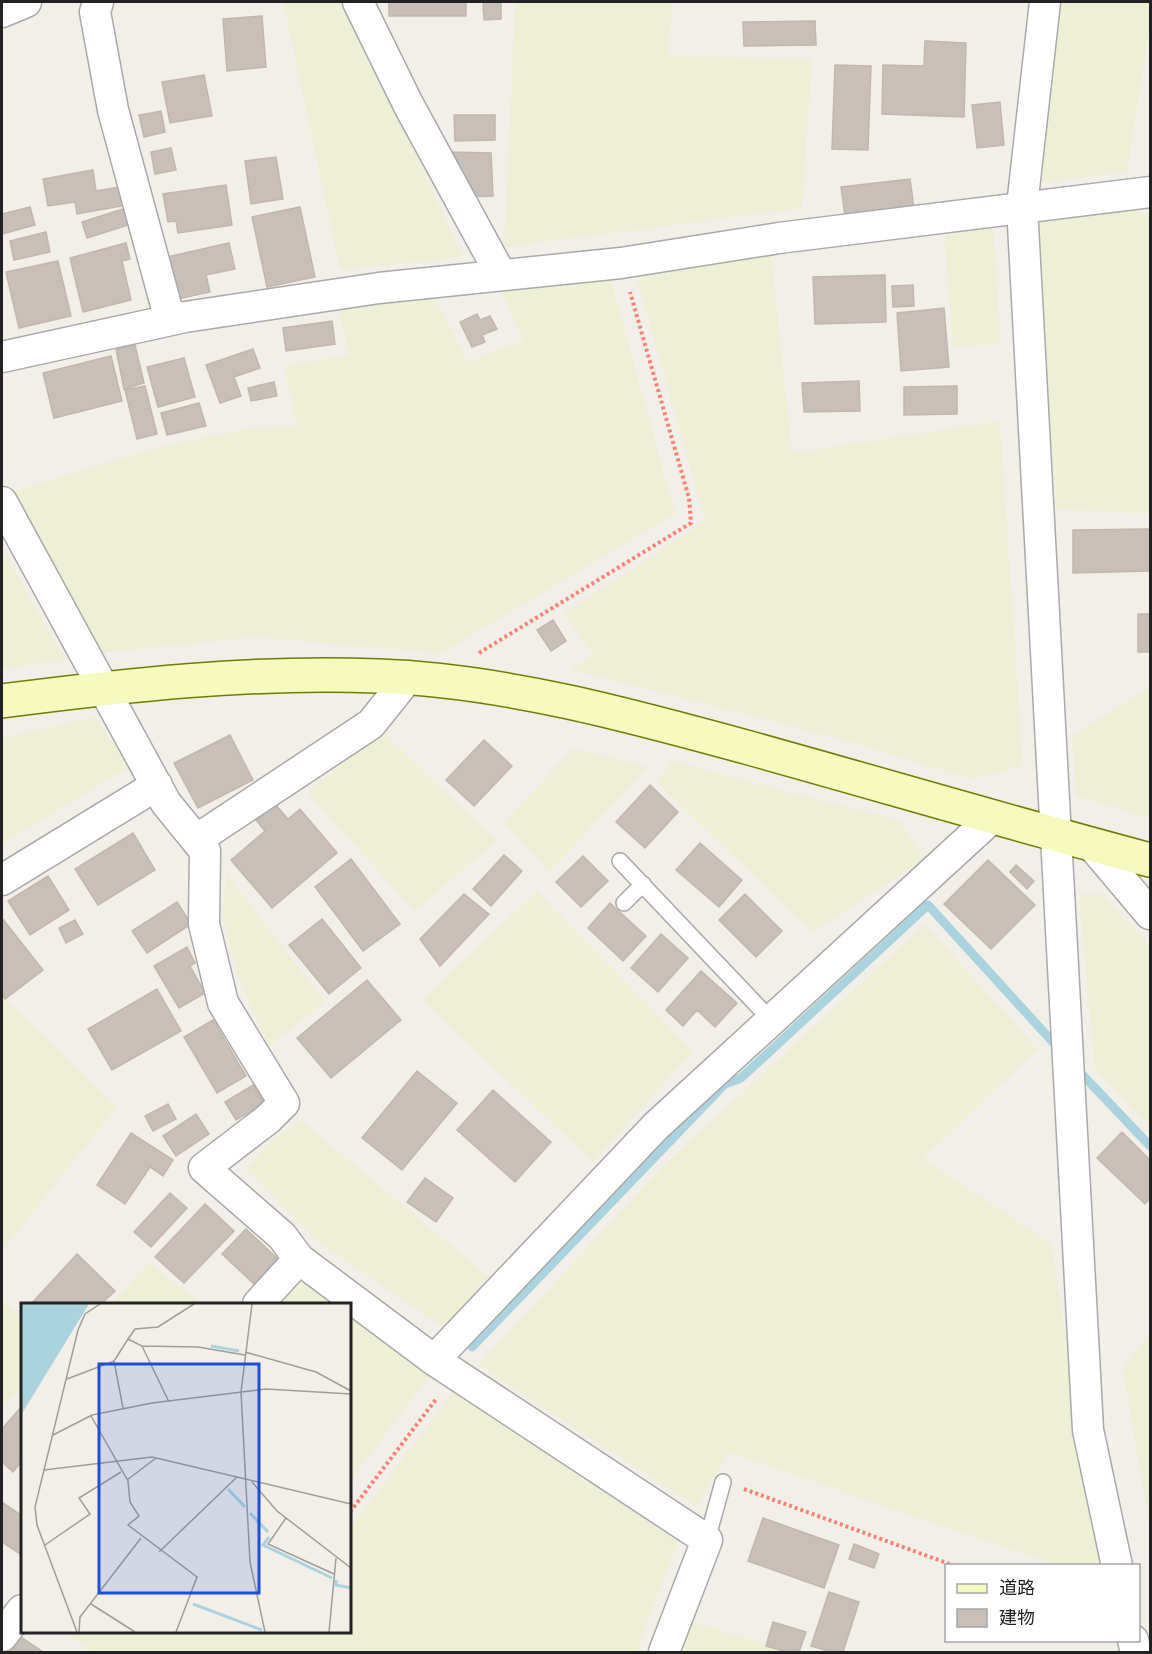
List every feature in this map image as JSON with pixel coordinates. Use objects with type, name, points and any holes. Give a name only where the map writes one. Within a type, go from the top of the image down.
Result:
[{"type":"street","points":[[2,12],[26,2]]},
{"type":"street","points":[[98,2],[95,12],[113,110],[170,320]]},
{"type":"street","points":[[358,2],[408,104],[501,275]]},
{"type":"street","points":[[1045,2],[1022,206],[1058,837],[1088,1430],[1117,1564]]},
{"type":"street","points":[[2,357],[170,320],[379,288],[621,263],[779,238],[1022,206],[1150,192]]},
{"type":"street","points":[[2,502],[166,802],[205,851],[204,924],[223,1003],[284,1103],[268,1119],[204,1168],[282,1236],[299,1259],[445,1367],[707,1540],[664,1653]]},
{"type":"street","points":[[2,701],[102,688],[270,676],[380,676],[494,688],[627,714],[994,816],[1058,837],[1150,860]]},
{"type":"street","points":[[196,840],[371,724],[420,680]]},
{"type":"street","points":[[2,880],[157,784]]},
{"type":"street","points":[[445,1367],[656,1126],[994,816]]},
{"type":"street","points":[[1091,844],[1150,914]]},
{"type":"street","points":[[260,1303],[299,1259]]},
{"type":"street","points":[[2,1636],[21,1611]]},
{"type":"lane","points":[[620,861],[771,1020]]},
{"type":"lane","points":[[624,903],[643,884]]},
{"type":"lane","points":[[707,1540],[723,1482]]},
{"type":"path","points":[[420,680],[691,523],[689,498],[621,263]]},
{"type":"path","points":[[351,1510],[445,1367]]},
{"type":"path","points":[[723,1482],[949,1564]]},
{"type":"green space","points":[[283,2],[346,2],[463,257],[340,270]]},
{"type":"green space","points":[[515,2],[673,2],[667,55],[812,60],[802,208],[504,247]]},
{"type":"green space","points":[[1053,2],[1150,2],[1150,25],[1127,172],[1031,183]]},
{"type":"green space","points":[[1123,206],[1150,216],[1150,514],[1056,509],[1035,218]]},
{"type":"green space","points":[[993,225],[1001,344],[953,347],[944,236]]},
{"type":"green space","points":[[770,244],[792,453],[1000,421],[1023,766],[971,779],[841,739],[569,669],[593,655],[564,613],[705,521],[634,268]]},
{"type":"green space","points":[[610,276],[675,514],[441,653],[256,637],[100,653],[11,492],[152,449],[250,428],[298,427],[284,366],[349,355],[338,307],[435,298],[468,362],[523,340],[500,288]]},
{"type":"green space","points":[[2,549],[65,659],[2,670]]},
{"type":"green space","points":[[1150,687],[1150,818],[1076,796],[1072,736]]},
{"type":"green space","points":[[95,717],[130,766],[2,844],[2,738]]},
{"type":"green space","points":[[383,732],[497,841],[414,911],[307,792]]},
{"type":"green space","points":[[573,748],[648,767],[549,872],[504,822]]},
{"type":"green space","points":[[671,761],[901,821],[924,859],[813,932],[657,783]]},
{"type":"green space","points":[[227,874],[325,1002],[269,1046],[239,981],[222,913]]},
{"type":"green space","points":[[537,891],[693,1051],[593,1162],[422,1000]]},
{"type":"green space","points":[[1079,894],[1101,894],[1150,946],[1150,1126],[1095,1070]]},
{"type":"green space","points":[[925,924],[1038,1049],[923,1159],[1051,1243],[1101,1564],[1053,1564],[728,1452],[697,1507],[478,1365],[664,1165]]},
{"type":"green space","points":[[2,996],[117,1106],[2,1251]]},
{"type":"green space","points":[[301,1120],[488,1276],[445,1328],[322,1245],[246,1169],[271,1141]]},
{"type":"green space","points":[[149,1263],[202,1303],[112,1303]]},
{"type":"green space","points":[[299,1273],[339,1303],[274,1303]]},
{"type":"green space","points":[[2,1300],[21,1317],[21,1387],[2,1407]]},
{"type":"green space","points":[[351,1313],[432,1374],[351,1479]]},
{"type":"green space","points":[[1150,1333],[1150,1529],[1123,1367]]},
{"type":"green space","points":[[453,1392],[678,1541],[636,1652],[93,1652],[65,1633],[351,1633],[351,1527]]},
{"type":"green space","points":[[690,1621],[791,1652],[680,1652]]},
{"type":"building","points":[[389,2],[466,2],[466,16],[389,16]]},
{"type":"building","points":[[483,2],[501,2],[501,19],[484,20]]},
{"type":"building","points":[[262,16],[266,67],[227,71],[223,19]]},
{"type":"building","points":[[815,21],[816,45],[744,46],[743,22]]},
{"type":"building","points":[[925,41],[966,43],[964,117],[882,114],[883,65],[924,66]]},
{"type":"building","points":[[835,65],[871,66],[868,150],[832,149]]},
{"type":"building","points":[[204,75],[212,116],[170,123],[162,82]]},
{"type":"building","points":[[1000,102],[1004,145],[977,148],[972,105]]},
{"type":"building","points":[[161,111],[165,132],[144,137],[139,115]]},
{"type":"building","points":[[454,115],[495,115],[495,140],[455,141]]},
{"type":"building","points":[[171,148],[176,170],[155,174],[151,152]]},
{"type":"building","points":[[449,152],[491,153],[493,196],[468,197]]},
{"type":"building","points":[[276,157],[283,199],[251,204],[245,161]]},
{"type":"building","points":[[93,170],[96,191],[119,187],[122,206],[77,214],[75,202],[48,206],[43,179]]},
{"type":"building","points":[[910,179],[914,208],[845,216],[841,187]]},
{"type":"building","points":[[226,185],[232,225],[178,233],[176,221],[168,222],[163,194]]},
{"type":"building","points":[[30,207],[35,225],[2,234],[2,214]]},
{"type":"building","points":[[300,207],[315,277],[267,287],[252,217]]},
{"type":"building","points":[[123,209],[128,225],[87,238],[82,222]]},
{"type":"building","points":[[46,232],[50,252],[14,260],[10,241]]},
{"type":"building","points":[[126,243],[130,259],[122,261],[131,300],[83,312],[70,258]]},
{"type":"building","points":[[229,243],[235,269],[206,275],[210,292],[177,299],[167,257]]},
{"type":"building","points":[[58,261],[71,316],[19,328],[6,272]]},
{"type":"building","points":[[885,275],[886,322],[815,324],[813,277]]},
{"type":"building","points":[[913,285],[914,306],[893,307],[892,286]]},
{"type":"building","points":[[944,308],[949,367],[901,371],[897,313]]},
{"type":"building","points":[[477,314],[480,320],[490,316],[497,329],[482,335],[485,342],[472,347],[460,322]]},
{"type":"building","points":[[332,321],[335,344],[286,351],[283,328]]},
{"type":"building","points":[[135,345],[144,383],[124,389],[116,349]]},
{"type":"building","points":[[253,349],[260,368],[234,377],[241,396],[220,403],[206,365]]},
{"type":"building","points":[[111,356],[122,401],[54,418],[43,373]]},
{"type":"building","points":[[184,358],[195,397],[158,407],[147,367]]},
{"type":"building","points":[[859,381],[860,411],[804,412],[802,383]]},
{"type":"building","points":[[274,382],[277,396],[251,401],[248,388]]},
{"type":"building","points":[[145,386],[157,434],[137,439],[125,390]]},
{"type":"building","points":[[957,386],[957,414],[904,415],[904,387]]},
{"type":"building","points":[[199,403],[206,426],[167,435],[161,413]]},
{"type":"building","points":[[1150,529],[1150,571],[1073,573],[1073,530]]},
{"type":"building","points":[[1138,614],[1150,614],[1150,652],[1138,652]]},
{"type":"building","points":[[553,620],[566,641],[551,651],[537,630]]},
{"type":"building","points":[[230,735],[253,780],[198,808],[174,763]]},
{"type":"building","points":[[484,740],[512,766],[474,806],[446,780]]},
{"type":"building","points":[[650,785],[678,812],[645,848],[616,822]]},
{"type":"building","points":[[275,804],[288,819],[300,809],[337,853],[272,908],[231,860],[265,831],[256,820]]},
{"type":"building","points":[[133,833],[155,870],[98,905],[75,869]]},
{"type":"building","points":[[700,843],[742,880],[719,907],[676,870]]},
{"type":"building","points":[[504,855],[522,871],[491,906],[473,889]]},
{"type":"building","points":[[583,856],[608,881],[581,907],[556,882]]},
{"type":"building","points":[[351,859],[400,924],[363,951],[315,887]]},
{"type":"building","points":[[988,860],[1035,905],[991,949],[944,904]]},
{"type":"building","points":[[1016,865],[1034,881],[1027,889],[1010,872]]},
{"type":"building","points":[[48,876],[69,910],[30,935],[8,901]]},
{"type":"building","points":[[464,894],[489,914],[440,966],[420,939]]},
{"type":"building","points":[[745,894],[782,931],[756,957],[719,920]]},
{"type":"building","points":[[177,902],[191,924],[147,953],[132,931]]},
{"type":"building","points":[[610,903],[646,936],[623,961],[588,928]]},
{"type":"building","points":[[2,918],[43,970],[5,999],[2,995]]},
{"type":"building","points":[[322,919],[361,968],[329,994],[289,945]]},
{"type":"building","points":[[75,920],[83,934],[66,943],[59,928]]},
{"type":"building","points":[[661,934],[688,958],[658,992],[631,968]]},
{"type":"building","points":[[187,947],[195,963],[190,966],[205,993],[179,1008],[154,966]]},
{"type":"building","points":[[701,971],[737,1003],[715,1027],[697,1010],[683,1026],[666,1010]]},
{"type":"building","points":[[367,980],[401,1020],[331,1078],[297,1038]]},
{"type":"building","points":[[157,989],[181,1031],[112,1070],[88,1029]]},
{"type":"building","points":[[213,1020],[246,1076],[217,1093],[184,1037]]},
{"type":"building","points":[[417,1071],[457,1103],[402,1170],[362,1138]]},
{"type":"building","points":[[253,1085],[264,1103],[236,1120],[225,1102]]},
{"type":"building","points":[[493,1090],[551,1142],[515,1182],[457,1130]]},
{"type":"building","points":[[168,1104],[176,1119],[153,1131],[145,1116]]},
{"type":"building","points":[[196,1114],[209,1134],[176,1156],[163,1136]]},
{"type":"building","points":[[1122,1132],[1150,1160],[1150,1198],[1145,1204],[1097,1158]]},
{"type":"building","points":[[131,1133],[173,1160],[163,1176],[150,1167],[125,1204],[97,1185]]},
{"type":"building","points":[[425,1178],[453,1198],[436,1222],[407,1202]]},
{"type":"building","points":[[170,1193],[187,1208],[151,1247],[134,1232]]},
{"type":"building","points":[[205,1204],[234,1231],[184,1283],[155,1257]]},
{"type":"building","points":[[246,1229],[278,1259],[254,1284],[222,1254]]},
{"type":"building","points":[[77,1254],[115,1291],[102,1303],[32,1303]]},
{"type":"building","points":[[21,1407],[21,1462],[13,1472],[2,1462],[2,1429]]},
{"type":"building","points":[[2,1502],[21,1515],[21,1554],[2,1542]]},
{"type":"building","points":[[763,1518],[839,1545],[824,1588],[748,1561]]},
{"type":"building","points":[[854,1544],[879,1554],[874,1568],[849,1559]]},
{"type":"building","points":[[829,1592],[859,1602],[843,1652],[832,1652],[811,1646]]},
{"type":"building","points":[[773,1622],[806,1632],[799,1652],[787,1652],[766,1646]]},
{"type":"building","points":[[21,1637],[43,1652],[10,1652]]},
{"type":"waterway","points":[[472,1347],[725,1084],[741,1078],[928,905],[1061,1051]]},
{"type":"waterway","points":[[1076,1068],[1150,1146]]}]
